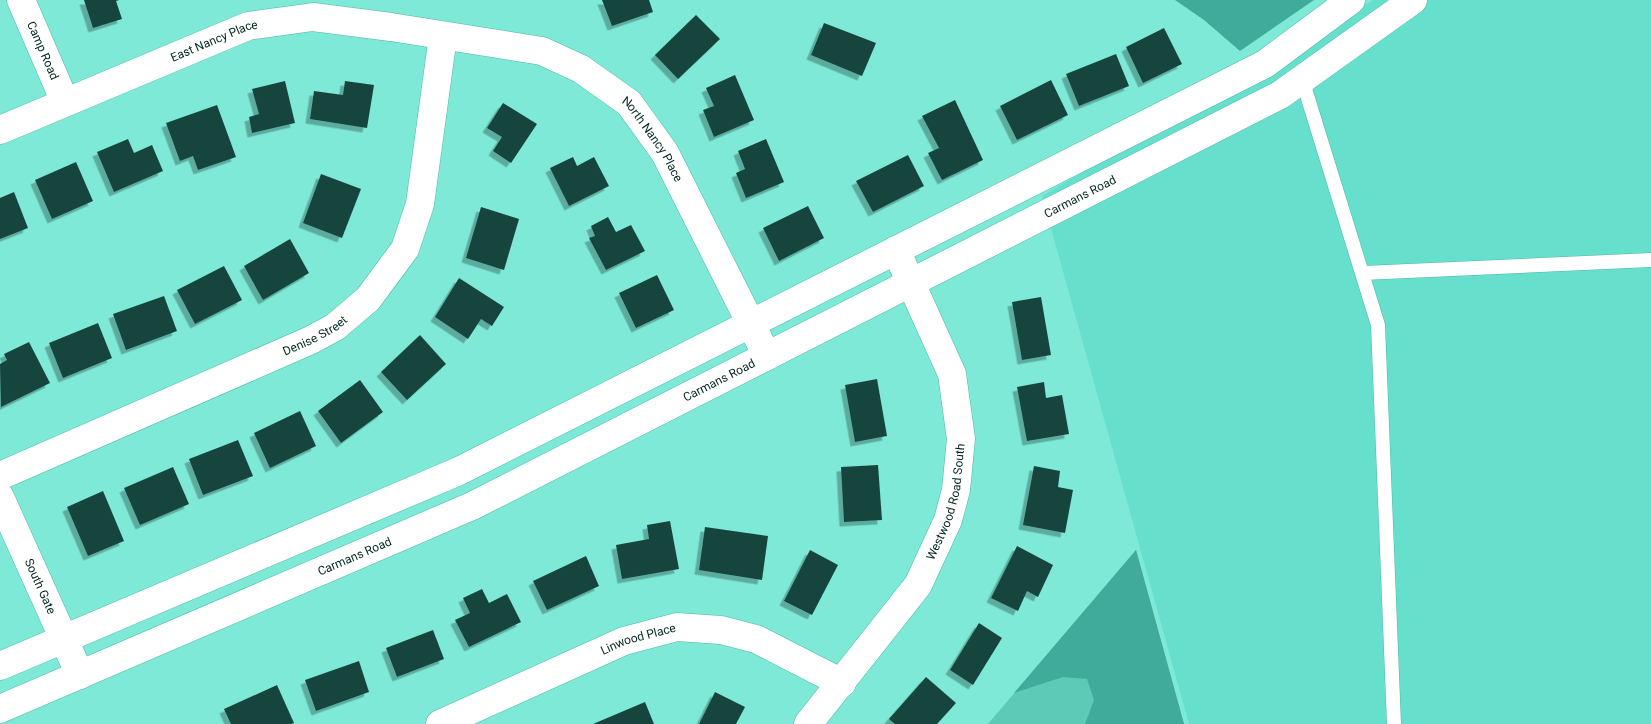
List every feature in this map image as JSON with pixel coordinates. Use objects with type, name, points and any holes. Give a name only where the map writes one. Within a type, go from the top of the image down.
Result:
[{"type":"street","name":"Camp Road","points":[[21,0],[65,102]]},
{"type":"street","points":[[0,666],[459,471],[1265,64],[1351,0]]},
{"type":"street","name":"Carmans Road","points":[[0,709],[472,506],[1280,95],[1413,0]]},
{"type":"street","name":"East Nancy Place","points":[[0,130],[248,26],[313,17],[392,27],[443,36]]},
{"type":"street","name":"North Nancy Place","points":[[443,36],[542,51],[581,69],[629,103],[665,152],[767,356]]},
{"type":"street","name":"Denise Street","points":[[0,476],[311,340],[334,327],[368,300],[405,249],[420,204],[443,36]]},
{"type":"street","name":"Westwood Road South","points":[[808,724],[918,585],[948,520],[956,490],[961,439],[952,374],[896,250]]},
{"type":"street","name":"South Gate","points":[[0,497],[80,675]]},
{"type":"street","name":"Linwood Place","points":[[440,724],[624,641],[677,627],[720,630],[756,639],[842,682]]},
{"type":"lane","points":[[1302,79],[1378,325],[1394,724]]},
{"type":"lane","points":[[1363,273],[1651,260]]},
{"type":"shaded area","points":[[1175,0],[1314,0],[1240,51],[1204,20]]},
{"type":"shaded area","points":[[1373,0],[1651,0],[1651,724],[1189,724],[1042,196]]},
{"type":"shaded area","points":[[1136,550],[1184,724],[988,724]]},
{"type":"shaded area","points":[[1136,550],[1184,724],[1085,724],[1094,700],[1087,679],[1063,677],[1014,693]]},
{"type":"building","points":[[84,0],[119,0],[116,1],[122,19],[93,28]]},
{"type":"building","points":[[602,0],[649,0],[653,12],[612,26]]},
{"type":"building","points":[[696,15],[720,39],[678,79],[655,55]]},
{"type":"building","points":[[824,23],[876,43],[862,76],[811,55]]},
{"type":"building","points":[[1164,28],[1182,64],[1143,83],[1126,47]]},
{"type":"building","points":[[1116,54],[1129,86],[1079,106],[1066,74]]},
{"type":"building","points":[[735,75],[754,120],[714,137],[703,110],[714,106],[706,88]]},
{"type":"building","points":[[1051,80],[1068,115],[1017,140],[1000,106]]},
{"type":"building","points":[[285,81],[295,123],[252,133],[249,117],[259,114],[252,89]]},
{"type":"building","points":[[345,81],[374,85],[367,128],[310,119],[314,91],[343,95]]},
{"type":"building","points":[[955,100],[983,160],[942,180],[928,153],[939,148],[922,116]]},
{"type":"building","points":[[503,103],[537,124],[511,163],[493,151],[502,137],[487,128]]},
{"type":"building","points":[[217,105],[236,157],[198,170],[193,156],[180,161],[166,123]]},
{"type":"building","points":[[128,139],[134,153],[152,145],[163,171],[114,192],[97,152]]},
{"type":"building","points":[[766,139],[784,182],[746,198],[736,173],[745,169],[738,151]]},
{"type":"building","points":[[908,155],[924,186],[873,212],[856,181]]},
{"type":"building","points":[[573,157],[577,166],[594,157],[609,186],[569,206],[550,168]]},
{"type":"building","points":[[76,162],[93,201],[52,219],[35,180]]},
{"type":"building","points":[[321,174],[361,189],[342,238],[303,223]]},
{"type":"building","points":[[14,192],[28,228],[0,239],[0,198]]},
{"type":"building","points":[[808,206],[824,238],[779,261],[763,228]]},
{"type":"building","points":[[481,207],[519,219],[504,270],[466,258]]},
{"type":"building","points":[[608,217],[616,232],[631,225],[645,251],[606,270],[589,238],[595,236],[591,226]]},
{"type":"building","points":[[290,239],[309,273],[263,300],[244,266]]},
{"type":"building","points":[[224,266],[242,300],[195,324],[177,290]]},
{"type":"building","points":[[657,275],[674,310],[636,328],[619,293]]},
{"type":"building","points":[[459,278],[504,307],[492,326],[481,319],[468,339],[435,317]]},
{"type":"building","points":[[164,296],[177,331],[126,350],[113,314]]},
{"type":"building","points":[[1041,297],[1051,355],[1022,360],[1012,302]]},
{"type":"building","points":[[98,323],[112,358],[63,378],[49,343]]},
{"type":"building","points":[[420,335],[446,364],[407,400],[381,372]]},
{"type":"building","points":[[29,342],[50,383],[1,407],[0,364],[7,360],[4,354]]},
{"type":"building","points":[[877,379],[887,436],[855,442],[845,385]]},
{"type":"building","points":[[360,380],[383,412],[341,443],[318,411]]},
{"type":"building","points":[[1044,382],[1046,398],[1062,395],[1069,434],[1027,441],[1017,387]]},
{"type":"building","points":[[300,411],[316,446],[270,468],[254,433]]},
{"type":"building","points":[[238,440],[253,476],[203,495],[189,459]]},
{"type":"building","points":[[878,465],[882,520],[844,522],[841,467]]},
{"type":"building","points":[[1034,466],[1060,471],[1058,487],[1073,490],[1065,533],[1023,525]]},
{"type":"building","points":[[173,467],[189,504],[140,525],[124,488]]},
{"type":"building","points":[[103,491],[124,541],[88,556],[67,507]]},
{"type":"building","points":[[670,521],[679,569],[622,579],[616,545],[649,539],[647,525]]},
{"type":"building","points":[[705,527],[768,536],[762,580],[699,570]]},
{"type":"building","points":[[1017,546],[1053,565],[1038,597],[1027,591],[1018,611],[991,598]]},
{"type":"building","points":[[810,550],[838,565],[812,615],[784,601]]},
{"type":"building","points":[[586,556],[599,586],[547,610],[533,581]]},
{"type":"building","points":[[482,589],[489,603],[507,594],[521,622],[469,647],[455,620],[470,613],[463,598]]},
{"type":"building","points":[[979,623],[1002,638],[973,685],[950,670]]},
{"type":"building","points":[[433,630],[444,659],[397,677],[386,648]]},
{"type":"building","points":[[359,661],[369,692],[316,711],[305,680]]},
{"type":"building","points":[[926,677],[956,703],[937,724],[895,724],[889,719]]},
{"type":"building","points":[[277,685],[294,723],[231,724],[224,709]]},
{"type":"building","points":[[715,692],[745,707],[736,724],[699,724]]},
{"type":"building","points":[[645,702],[654,724],[593,724]]}]
